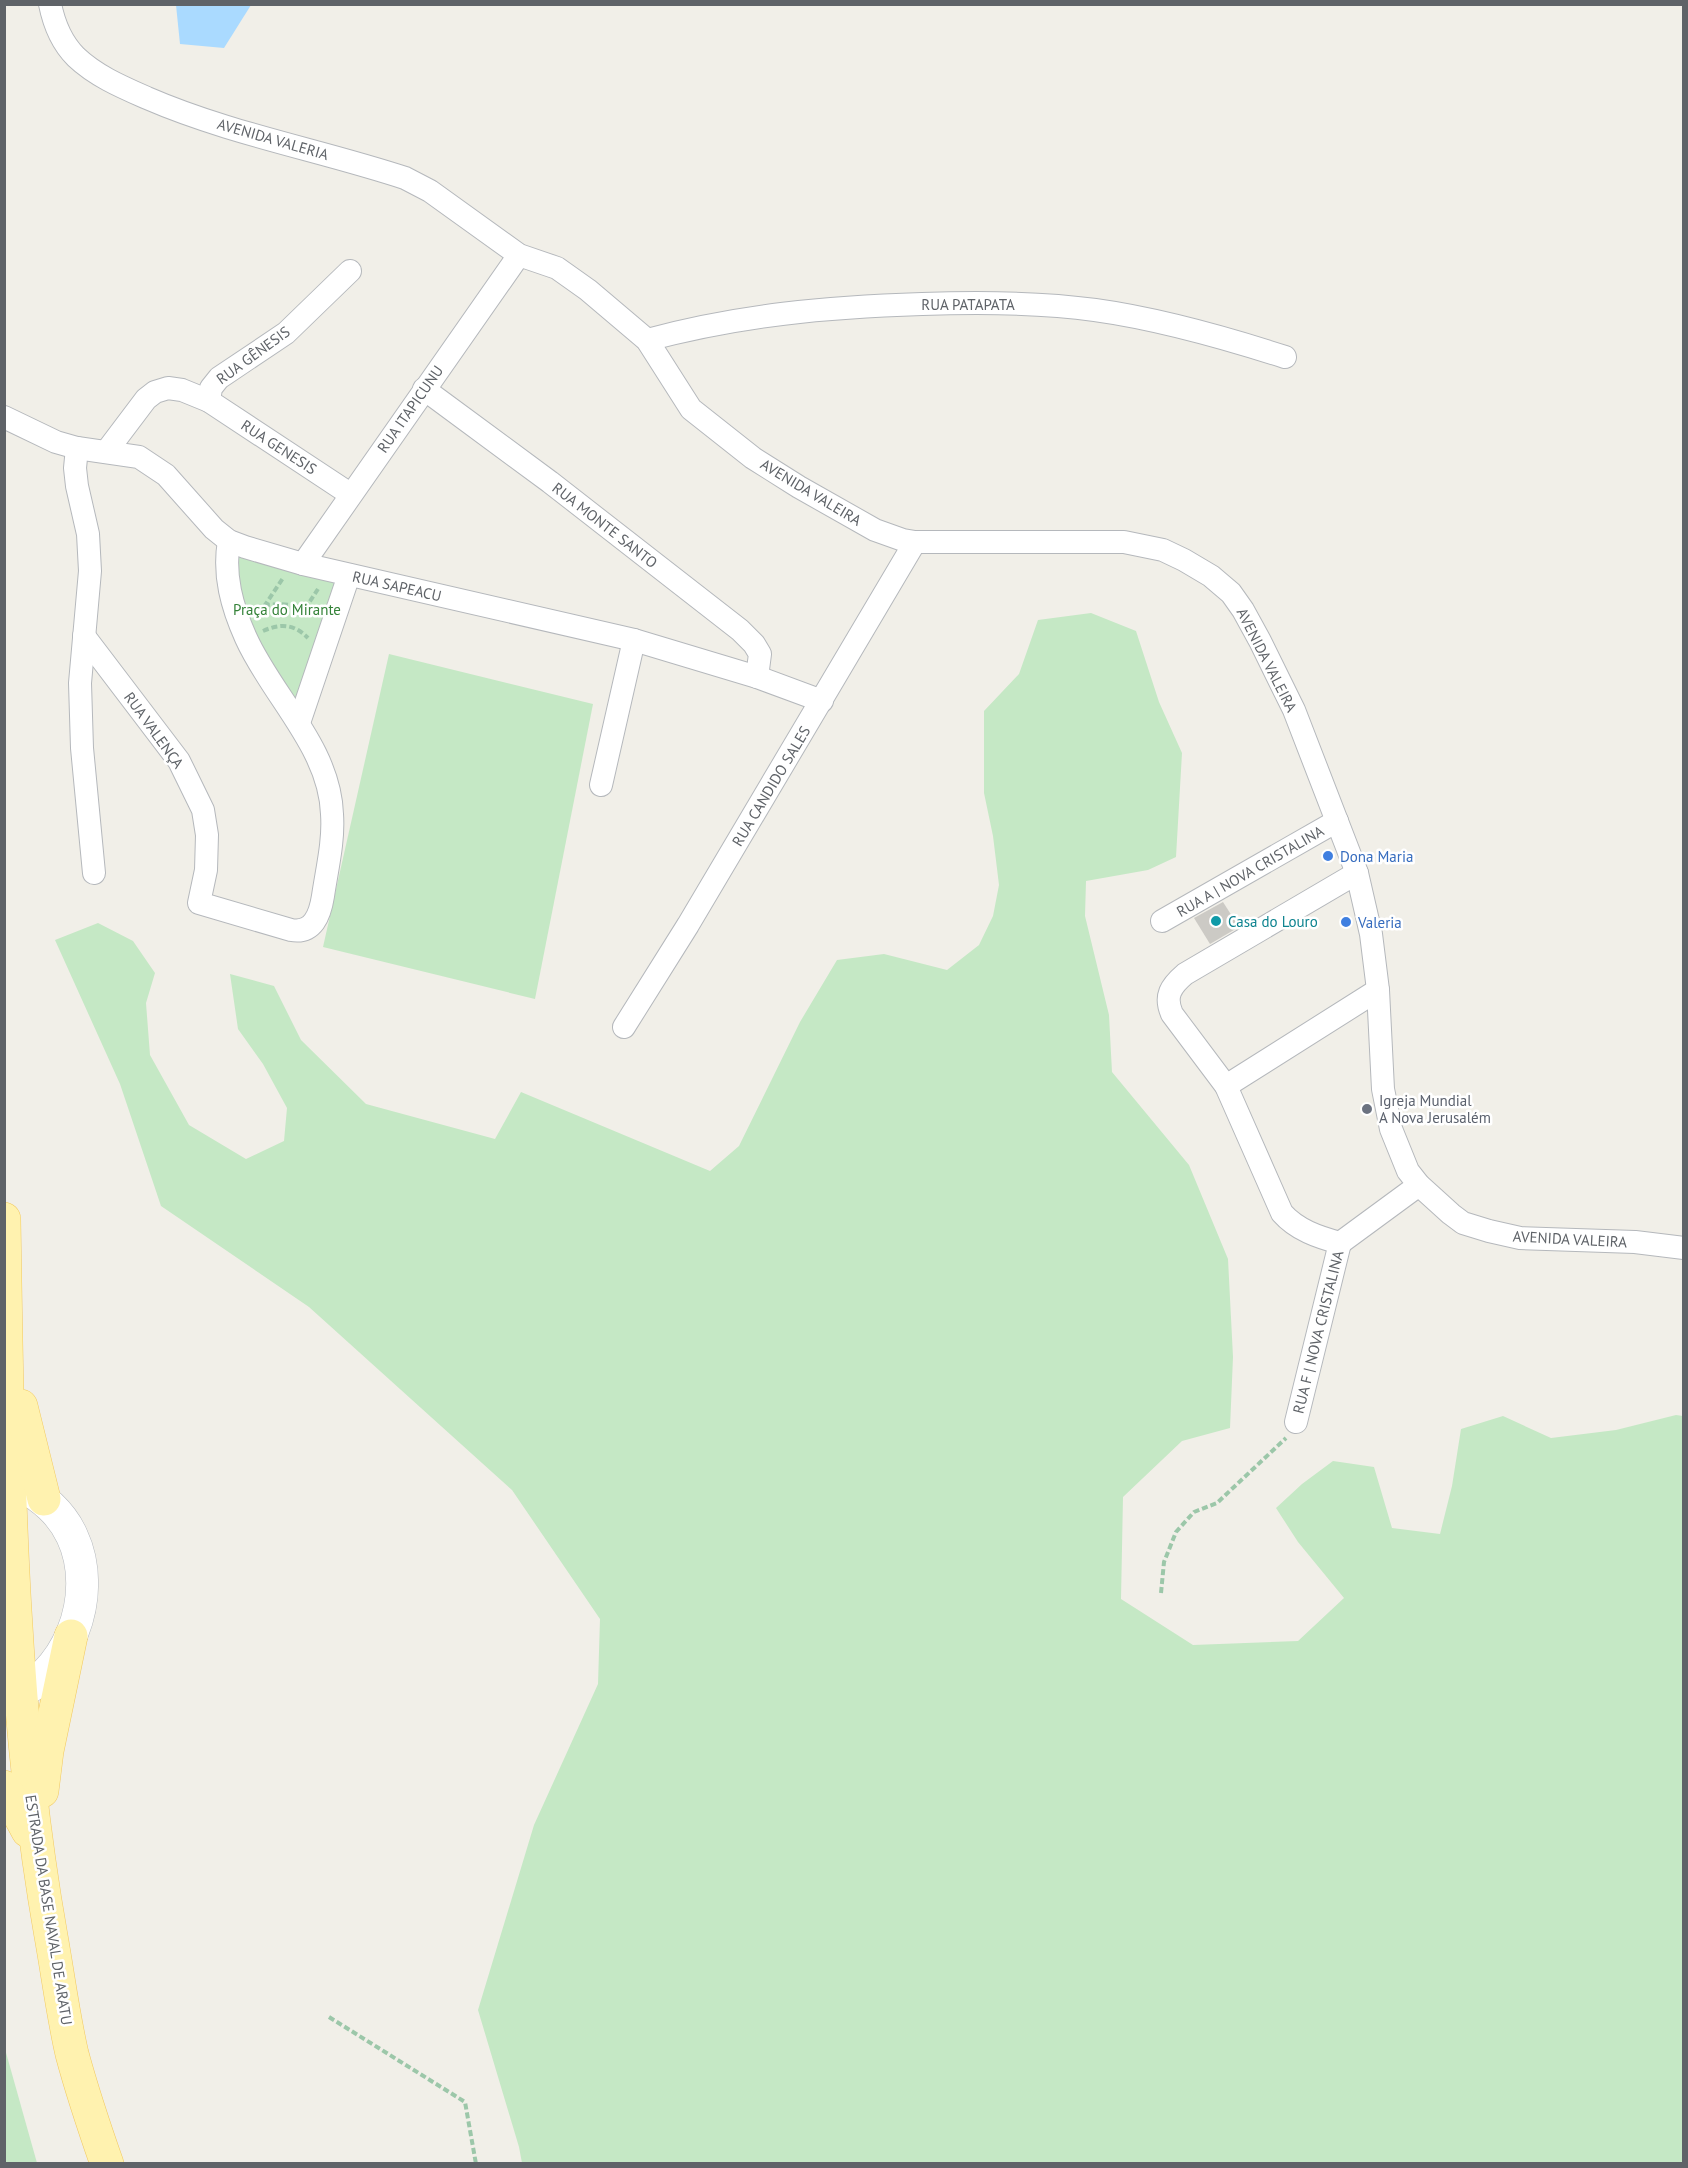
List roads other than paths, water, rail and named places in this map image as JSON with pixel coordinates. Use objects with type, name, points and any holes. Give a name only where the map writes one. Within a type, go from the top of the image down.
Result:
[{"type":"main road","name":"ESTRADA DA BASE NAVAL DE ARATU","points":[[4,1219],[12,1697],[72,2052],[86,2106],[107,2163]]},
{"type":"main road","points":[[5,1332],[44,1499]]},
{"type":"main road","points":[[7,1477],[44,1499],[62,1518],[73,1537],[78,1556],[82,1598],[71,1636],[47,1751],[35,1843]]},
{"type":"main road","points":[[12,1697],[45,1675],[71,1636]]},
{"type":"main road","points":[[4,1787],[35,1843]]},
{"type":"street","name":"AVENIDA VALERIA","points":[[50,4],[53,20],[75,55],[116,84],[166,106],[226,126],[405,178],[430,191],[519,255]]},
{"type":"street","name":"AVENIDA VALEIRA","points":[[519,255],[557,268],[573,278],[647,340],[691,409],[753,458],[875,530],[915,542],[1124,542],[1163,550],[1211,576],[1231,593],[1260,641],[1294,710],[1357,873],[1371,934],[1378,990],[1383,1089],[1391,1129],[1408,1171],[1419,1185],[1463,1223],[1489,1231],[1520,1238],[1635,1242],[1683,1248]]},
{"type":"street","name":"RUA ITAPICUNU","points":[[300,563],[519,255]]},
{"type":"street","name":"RUA GÊNESIS","points":[[106,452],[138,408],[155,392],[168,388],[182,390],[209,401],[211,388],[219,378],[286,333],[350,271]]},
{"type":"street","name":"RUA PATAPATA","points":[[647,340],[710,324],[807,310],[949,303],[1023,304],[1095,310],[1161,322],[1217,335],[1285,357]]},
{"type":"street","name":"RUA MONTE SANTO","points":[[424,389],[550,482],[740,630],[760,654],[757,677]]},
{"type":"street","name":"RUA GENESIS","points":[[209,401],[350,494]]},
{"type":"street","name":"RUA SAPEACU","points":[[4,417],[35,433],[77,448],[139,457],[166,475],[214,529],[229,541],[300,563],[349,575],[634,640],[757,677],[822,701]]},
{"type":"street","points":[[77,448],[75,468],[88,534],[90,571],[80,683],[82,748],[94,873]]},
{"type":"street","points":[[229,541],[226,575],[235,609],[247,639],[272,684],[299,723]]},
{"type":"street","name":"RUA CANDIDO SALES","points":[[624,1027],[688,925],[915,542]]},
{"type":"street","points":[[299,723],[349,575]]},
{"type":"street","name":"RUA VALENÇA","points":[[84,636],[179,761],[203,810],[207,835],[206,870],[199,903],[303,932],[312,924],[322,901],[333,834],[332,811],[323,772],[299,723]]},
{"type":"street","points":[[601,785],[634,640]]},
{"type":"street","name":"RUA A | NOVA CRISTALINA","points":[[1162,921],[1337,821]]},
{"type":"street","points":[[1357,873],[1185,974],[1174,983],[1169,991],[1168,1006],[1177,1022],[1227,1086],[1282,1213],[1291,1223],[1305,1231],[1340,1243],[1419,1185]]},
{"type":"street","points":[[1227,1086],[1378,990]]},
{"type":"street","name":"RUA F | NOVA CRISTALINA","points":[[1296,1422],[1340,1243]]},
{"type":"water","points":[[176,4],[251,5],[224,48],[180,44]]},
{"type":"place","name":"Dona Maria","points":[[1328,856]]},
{"type":"place","name":"Casa do Louro","points":[[1216,921]]},
{"type":"place","name":"Valeria","points":[[1346,922]]},
{"type":"place","name":"Igreja Mundial A Nova Jerusalém","points":[[1367,1109]]},
{"type":"park label","name":"Praça do Mirante","points":[[287,609]]}]
